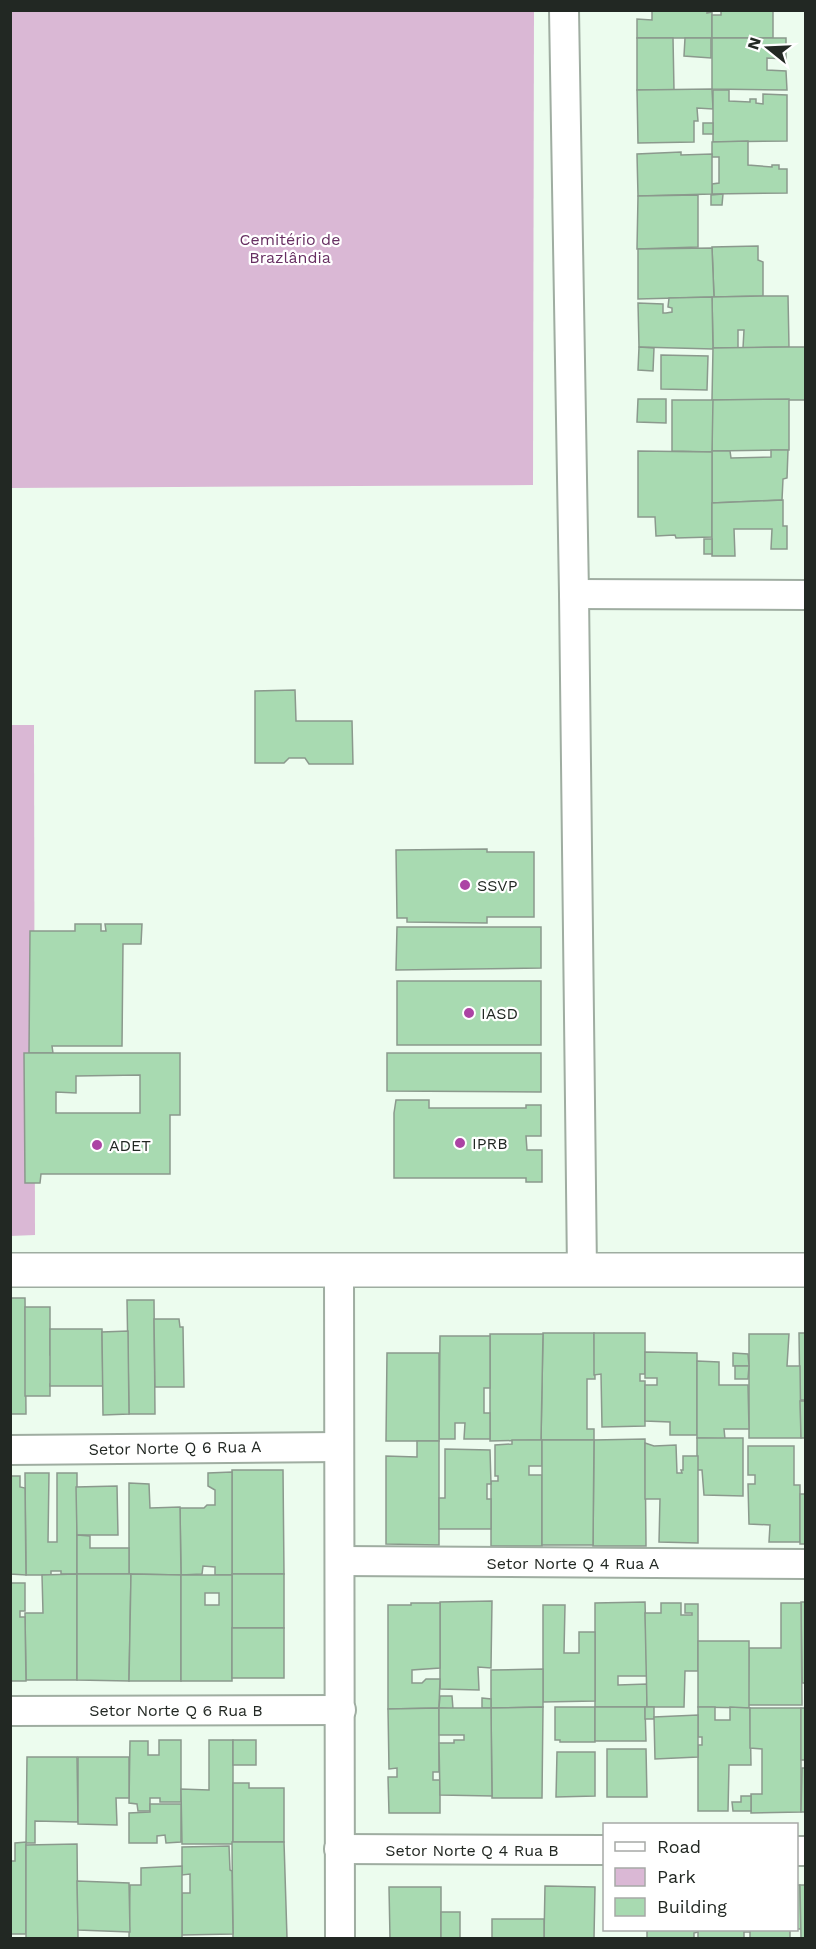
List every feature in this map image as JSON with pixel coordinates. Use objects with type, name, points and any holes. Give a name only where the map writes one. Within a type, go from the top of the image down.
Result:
[{"type":"street","points":[[564,10],[582,1271]]},
{"type":"street","points":[[574,594],[806,595]]},
{"type":"street","points":[[10,1270],[806,1270]]},
{"type":"street","points":[[339,1271],[340,1938]]},
{"type":"street","name":"Setor Norte Q 6 Rua A","points":[[10,1450],[339,1447]]},
{"type":"street","name":"Setor Norte Q 4 Rua A","points":[[340,1562],[806,1564]]},
{"type":"street","name":"Setor Norte Q 6 Rua B","points":[[10,1711],[340,1710]]},
{"type":"street","name":"Setor Norte Q 4 Rua B","points":[[339,1849],[603,1850]]},
{"type":"green space","name":"Cemitério de Brazlândia","points":[[10,11],[534,11],[533,485],[11,488]]},
{"type":"green space","points":[[10,725],[34,725],[35,1235],[10,1236]]},
{"type":"building","points":[[652,10],[707,10],[707,13],[712,12],[712,38],[637,38],[637,19],[652,20]]},
{"type":"building","points":[[721,10],[773,10],[773,38],[712,38],[712,15],[721,15]]},
{"type":"building","points":[[637,38],[673,38],[674,90],[637,90]]},
{"type":"building","points":[[685,38],[711,38],[711,58],[684,56]]},
{"type":"building","points":[[712,38],[786,38],[786,59],[767,58],[767,70],[786,71],[787,90],[712,89]]},
{"type":"building","points":[[712,89],[713,109],[697,108],[698,121],[694,121],[694,142],[638,143],[637,90]]},
{"type":"building","points":[[713,90],[729,90],[729,101],[750,102],[750,99],[756,99],[756,103],[763,104],[763,94],[787,95],[787,141],[713,142]]},
{"type":"building","points":[[703,123],[713,123],[713,134],[703,134]]},
{"type":"building","points":[[748,141],[748,165],[772,167],[772,165],[779,165],[779,169],[787,169],[787,193],[712,194],[712,184],[719,183],[719,157],[712,157],[712,142]]},
{"type":"building","points":[[681,152],[681,155],[712,154],[712,194],[638,196],[637,154]]},
{"type":"building","points":[[723,194],[722,205],[711,205],[711,195]]},
{"type":"building","points":[[698,195],[698,247],[637,249],[638,196]]},
{"type":"building","points":[[758,246],[758,260],[763,262],[763,296],[714,297],[712,247]]},
{"type":"building","points":[[712,248],[714,297],[638,299],[638,249]]},
{"type":"building","points":[[788,296],[789,347],[743,348],[744,330],[738,330],[738,348],[713,348],[712,297]]},
{"type":"building","points":[[712,297],[713,349],[639,347],[638,303],[663,304],[663,313],[666,313],[672,312],[672,308],[668,307],[669,298]]},
{"type":"building","points":[[639,347],[654,348],[653,371],[638,370]]},
{"type":"building","points":[[806,347],[806,400],[712,400],[713,348]]},
{"type":"building","points":[[661,355],[708,356],[707,390],[661,389]]},
{"type":"building","points":[[638,399],[666,399],[666,423],[637,422]]},
{"type":"building","points":[[789,399],[789,450],[712,451],[712,400]]},
{"type":"building","points":[[672,400],[713,400],[712,452],[672,451]]},
{"type":"building","points":[[771,450],[788,450],[787,478],[783,479],[782,500],[712,503],[712,451],[730,451],[731,458],[771,457]]},
{"type":"building","points":[[638,451],[712,452],[712,537],[656,536],[655,517],[638,517]]},
{"type":"building","points":[[783,500],[783,526],[787,526],[787,549],[771,549],[772,529],[734,529],[735,556],[712,556],[712,503]]},
{"type":"building","points":[[704,539],[712,539],[712,554],[704,554]]},
{"type":"building","points":[[295,690],[296,721],[352,721],[353,764],[309,764],[305,758],[289,758],[284,763],[255,763],[255,691]]},
{"type":"building","name":"SSVP","points":[[487,849],[487,852],[534,852],[534,917],[487,917],[487,923],[407,922],[407,918],[397,918],[396,850]]},
{"type":"building","points":[[75,924],[101,924],[101,931],[106,931],[105,924],[142,924],[141,944],[123,944],[122,1046],[52,1046],[53,1053],[29,1053],[30,931],[75,931]]},
{"type":"building","points":[[397,927],[541,927],[541,968],[396,970]]},
{"type":"building","name":"IASD","points":[[397,981],[541,981],[541,1045],[397,1045]]},
{"type":"building","name":"ADET","points":[[24,1053],[180,1053],[180,1115],[170,1115],[170,1174],[41,1174],[40,1183],[25,1183]],"holes":[[[140,1075],[140,1113],[56,1113],[56,1092],[76,1093],[76,1076]]]},
{"type":"building","points":[[387,1053],[541,1053],[541,1092],[387,1091]]},
{"type":"building","name":"IPRB","points":[[396,1100],[429,1100],[429,1108],[526,1108],[526,1105],[541,1105],[541,1136],[526,1136],[527,1150],[542,1150],[542,1182],[526,1182],[526,1178],[394,1178]]},
{"type":"building","points":[[10,1298],[25,1298],[26,1414],[10,1414]]},
{"type":"building","points":[[127,1300],[154,1300],[155,1414],[129,1414]]},
{"type":"building","points":[[25,1307],[50,1307],[50,1355],[54,1355],[53,1384],[50,1384],[50,1396],[25,1396]]},
{"type":"building","points":[[154,1319],[179,1319],[180,1327],[183,1327],[184,1387],[155,1387]]},
{"type":"building","points":[[50,1329],[102,1329],[103,1386],[50,1386]]},
{"type":"building","points":[[128,1331],[129,1414],[103,1415],[102,1332]]},
{"type":"building","points":[[543,1333],[594,1333],[595,1379],[587,1379],[587,1429],[594,1429],[594,1440],[541,1440]]},
{"type":"building","points":[[594,1333],[645,1333],[645,1374],[640,1374],[640,1381],[645,1381],[645,1426],[602,1427],[601,1374],[594,1375]]},
{"type":"building","points":[[799,1333],[806,1333],[806,1400],[800,1400]]},
{"type":"building","points":[[490,1334],[543,1334],[541,1440],[490,1441]]},
{"type":"building","points":[[749,1334],[789,1334],[787,1366],[800,1366],[801,1438],[749,1438]]},
{"type":"building","points":[[440,1336],[490,1336],[490,1388],[484,1388],[484,1413],[490,1413],[490,1439],[464,1439],[465,1423],[455,1423],[455,1439],[439,1439]]},
{"type":"building","points":[[645,1352],[697,1353],[697,1435],[670,1435],[670,1422],[645,1421],[645,1385],[657,1385],[657,1378],[645,1378]]},
{"type":"building","points":[[387,1353],[439,1353],[439,1441],[386,1441]]},
{"type":"building","points":[[733,1353],[748,1354],[749,1366],[733,1366]]},
{"type":"building","points":[[697,1361],[719,1362],[719,1385],[748,1385],[749,1429],[724,1429],[725,1439],[697,1438]]},
{"type":"building","points":[[735,1366],[749,1366],[748,1379],[735,1379]]},
{"type":"building","points":[[800,1401],[806,1401],[806,1438],[801,1438]]},
{"type":"building","points":[[697,1438],[743,1438],[743,1496],[704,1495],[702,1470],[697,1470]]},
{"type":"building","points":[[645,1439],[646,1546],[593,1546],[594,1440]]},
{"type":"building","points":[[512,1440],[542,1440],[542,1466],[529,1466],[529,1475],[542,1475],[542,1546],[491,1546],[491,1481],[498,1481],[498,1476],[495,1476],[495,1445],[512,1444]]},
{"type":"building","points":[[542,1440],[594,1440],[593,1545],[542,1545]]},
{"type":"building","points":[[417,1441],[439,1441],[439,1545],[386,1544],[386,1456],[417,1457]]},
{"type":"building","points":[[645,1443],[654,1446],[676,1445],[677,1473],[682,1473],[683,1456],[698,1456],[698,1543],[659,1542],[660,1499],[645,1499]]},
{"type":"building","points":[[748,1446],[794,1446],[794,1485],[800,1485],[800,1542],[769,1542],[770,1525],[749,1524],[748,1484],[755,1484],[755,1475],[748,1475]]},
{"type":"building","points":[[445,1449],[490,1450],[491,1484],[487,1484],[487,1499],[491,1499],[491,1529],[439,1529],[439,1498],[445,1498]]},
{"type":"building","points":[[232,1470],[283,1470],[284,1574],[232,1574]]},
{"type":"building","points":[[232,1472],[232,1575],[215,1575],[215,1567],[203,1566],[202,1574],[181,1575],[180,1508],[204,1508],[207,1505],[215,1505],[215,1490],[208,1486],[208,1473]]},
{"type":"building","points":[[25,1473],[49,1473],[48,1542],[57,1542],[57,1473],[77,1473],[77,1574],[61,1574],[61,1571],[51,1571],[51,1575],[26,1575]]},
{"type":"building","points":[[10,1476],[20,1476],[20,1487],[25,1488],[26,1575],[10,1574]]},
{"type":"building","points":[[129,1483],[149,1484],[150,1508],[180,1507],[181,1575],[129,1574]]},
{"type":"building","points":[[117,1486],[118,1535],[77,1535],[76,1487]]},
{"type":"building","points":[[800,1494],[806,1494],[806,1544],[800,1544]]},
{"type":"building","points":[[77,1535],[90,1536],[90,1548],[129,1548],[129,1574],[77,1574]]},
{"type":"building","points":[[77,1574],[77,1680],[26,1680],[25,1613],[43,1613],[42,1575]]},
{"type":"building","points":[[77,1574],[131,1574],[129,1681],[77,1680]]},
{"type":"building","points":[[131,1574],[181,1575],[181,1681],[129,1681]]},
{"type":"building","points":[[232,1574],[284,1574],[284,1628],[232,1628]]},
{"type":"building","points":[[181,1575],[232,1575],[232,1681],[181,1681]],"holes":[[[205,1593],[219,1593],[219,1605],[205,1605]]]},
{"type":"building","points":[[10,1583],[25,1583],[25,1611],[20,1611],[20,1617],[25,1617],[26,1681],[10,1681]]},
{"type":"building","points":[[492,1601],[491,1668],[478,1667],[479,1690],[440,1689],[440,1602]]},
{"type":"building","points":[[645,1602],[647,1676],[618,1676],[618,1685],[647,1684],[647,1707],[595,1707],[595,1603]]},
{"type":"building","points":[[801,1602],[806,1602],[806,1683],[802,1683]]},
{"type":"building","points":[[411,1603],[440,1603],[440,1668],[412,1670],[412,1683],[422,1683],[426,1679],[440,1679],[439,1708],[388,1709],[388,1605],[411,1605]]},
{"type":"building","points":[[661,1603],[681,1603],[681,1615],[692,1615],[692,1613],[685,1613],[685,1604],[698,1604],[698,1671],[685,1671],[684,1707],[647,1707],[645,1613],[661,1613]]},
{"type":"building","points":[[781,1603],[801,1603],[802,1705],[748,1705],[749,1648],[781,1648]]},
{"type":"building","points":[[543,1605],[565,1605],[564,1653],[579,1653],[579,1632],[595,1632],[595,1701],[543,1702]]},
{"type":"building","points":[[232,1628],[284,1628],[284,1678],[232,1678]]},
{"type":"building","points":[[698,1641],[749,1641],[749,1708],[698,1707]]},
{"type":"building","points":[[543,1669],[543,1707],[491,1708],[491,1670]]},
{"type":"building","points":[[440,1696],[452,1696],[453,1709],[439,1708]]},
{"type":"building","points":[[482,1698],[491,1699],[491,1708],[482,1708]]},
{"type":"building","points":[[543,1707],[542,1798],[492,1798],[491,1708]]},
{"type":"building","points":[[555,1707],[595,1707],[595,1742],[555,1740]]},
{"type":"building","points":[[595,1707],[645,1707],[646,1741],[595,1741]]},
{"type":"building","points":[[645,1707],[654,1707],[654,1719],[645,1719]]},
{"type":"building","points":[[698,1707],[715,1707],[715,1720],[730,1720],[730,1707],[750,1708],[751,1765],[729,1765],[728,1811],[698,1811],[698,1745],[702,1745],[702,1737],[698,1737]]},
{"type":"building","points":[[439,1708],[439,1772],[433,1772],[433,1780],[440,1780],[440,1813],[389,1813],[388,1777],[397,1777],[397,1768],[389,1769],[388,1709]]},
{"type":"building","points":[[439,1708],[491,1708],[492,1796],[440,1795],[439,1743],[464,1740],[464,1735],[439,1735]]},
{"type":"building","points":[[750,1708],[801,1708],[801,1812],[751,1813],[751,1794],[762,1794],[762,1749],[750,1748]]},
{"type":"building","points":[[801,1708],[806,1708],[806,1760],[801,1760]]},
{"type":"building","points":[[698,1715],[698,1757],[655,1759],[654,1717]]},
{"type":"building","points":[[159,1740],[181,1740],[181,1802],[160,1802],[160,1798],[150,1798],[150,1811],[138,1811],[137,1804],[129,1803],[130,1741],[148,1741],[148,1755],[159,1755]]},
{"type":"building","points":[[209,1740],[233,1740],[233,1842],[232,1844],[182,1844],[181,1789],[209,1790]]},
{"type":"building","points":[[233,1740],[256,1740],[256,1765],[233,1765]]},
{"type":"building","points":[[607,1749],[646,1749],[647,1797],[607,1797]]},
{"type":"building","points":[[557,1752],[595,1752],[595,1796],[556,1797]]},
{"type":"building","points":[[27,1757],[77,1757],[78,1822],[35,1821],[35,1843],[26,1843]]},
{"type":"building","points":[[78,1757],[129,1757],[129,1798],[116,1798],[117,1825],[78,1824]]},
{"type":"building","points":[[802,1768],[806,1768],[806,1812],[801,1812]]},
{"type":"building","points":[[233,1783],[249,1783],[249,1788],[284,1788],[284,1842],[233,1842]]},
{"type":"building","points":[[741,1796],[751,1796],[751,1811],[733,1811],[732,1802],[741,1802]]},
{"type":"building","points":[[150,1804],[181,1804],[181,1842],[166,1843],[165,1835],[157,1836],[157,1843],[129,1843],[129,1813],[150,1812]]},
{"type":"building","points":[[26,1842],[26,1934],[10,1934],[10,1861],[15,1861],[15,1843]]},
{"type":"building","points":[[232,1842],[284,1842],[287,1938],[233,1938]]},
{"type":"building","points":[[77,1844],[78,1938],[26,1938],[26,1845]]},
{"type":"building","points":[[229,1846],[230,1870],[232,1871],[233,1934],[182,1935],[182,1893],[190,1893],[190,1874],[182,1875],[182,1847]]},
{"type":"building","points":[[182,1866],[182,1938],[129,1938],[130,1885],[141,1885],[141,1868]]},
{"type":"building","points":[[77,1881],[129,1883],[130,1932],[78,1930]]},
{"type":"building","points":[[798,1885],[800,1885],[801,1929],[798,1929]]},
{"type":"building","points":[[800,1885],[806,1885],[806,1938],[801,1938]]},
{"type":"building","points":[[545,1886],[595,1887],[594,1938],[544,1938]]},
{"type":"building","points":[[389,1887],[441,1887],[441,1938],[390,1938]]},
{"type":"building","points":[[441,1912],[460,1912],[460,1938],[441,1938]]},
{"type":"building","points":[[492,1919],[544,1919],[544,1938],[492,1938]]},
{"type":"building","points":[[647,1931],[698,1931],[694,1933],[694,1938],[647,1938]]},
{"type":"building","points":[[698,1931],[750,1931],[744,1932],[744,1938],[698,1938]]},
{"type":"building","points":[[750,1931],[790,1931],[790,1938],[750,1938]]},
{"type":"place","name":"SSVP","points":[[465,885]]},
{"type":"place","name":"IASD","points":[[469,1013]]},
{"type":"place","name":"IPRB","points":[[460,1143]]},
{"type":"place","name":"ADET","points":[[97,1145]]}]
